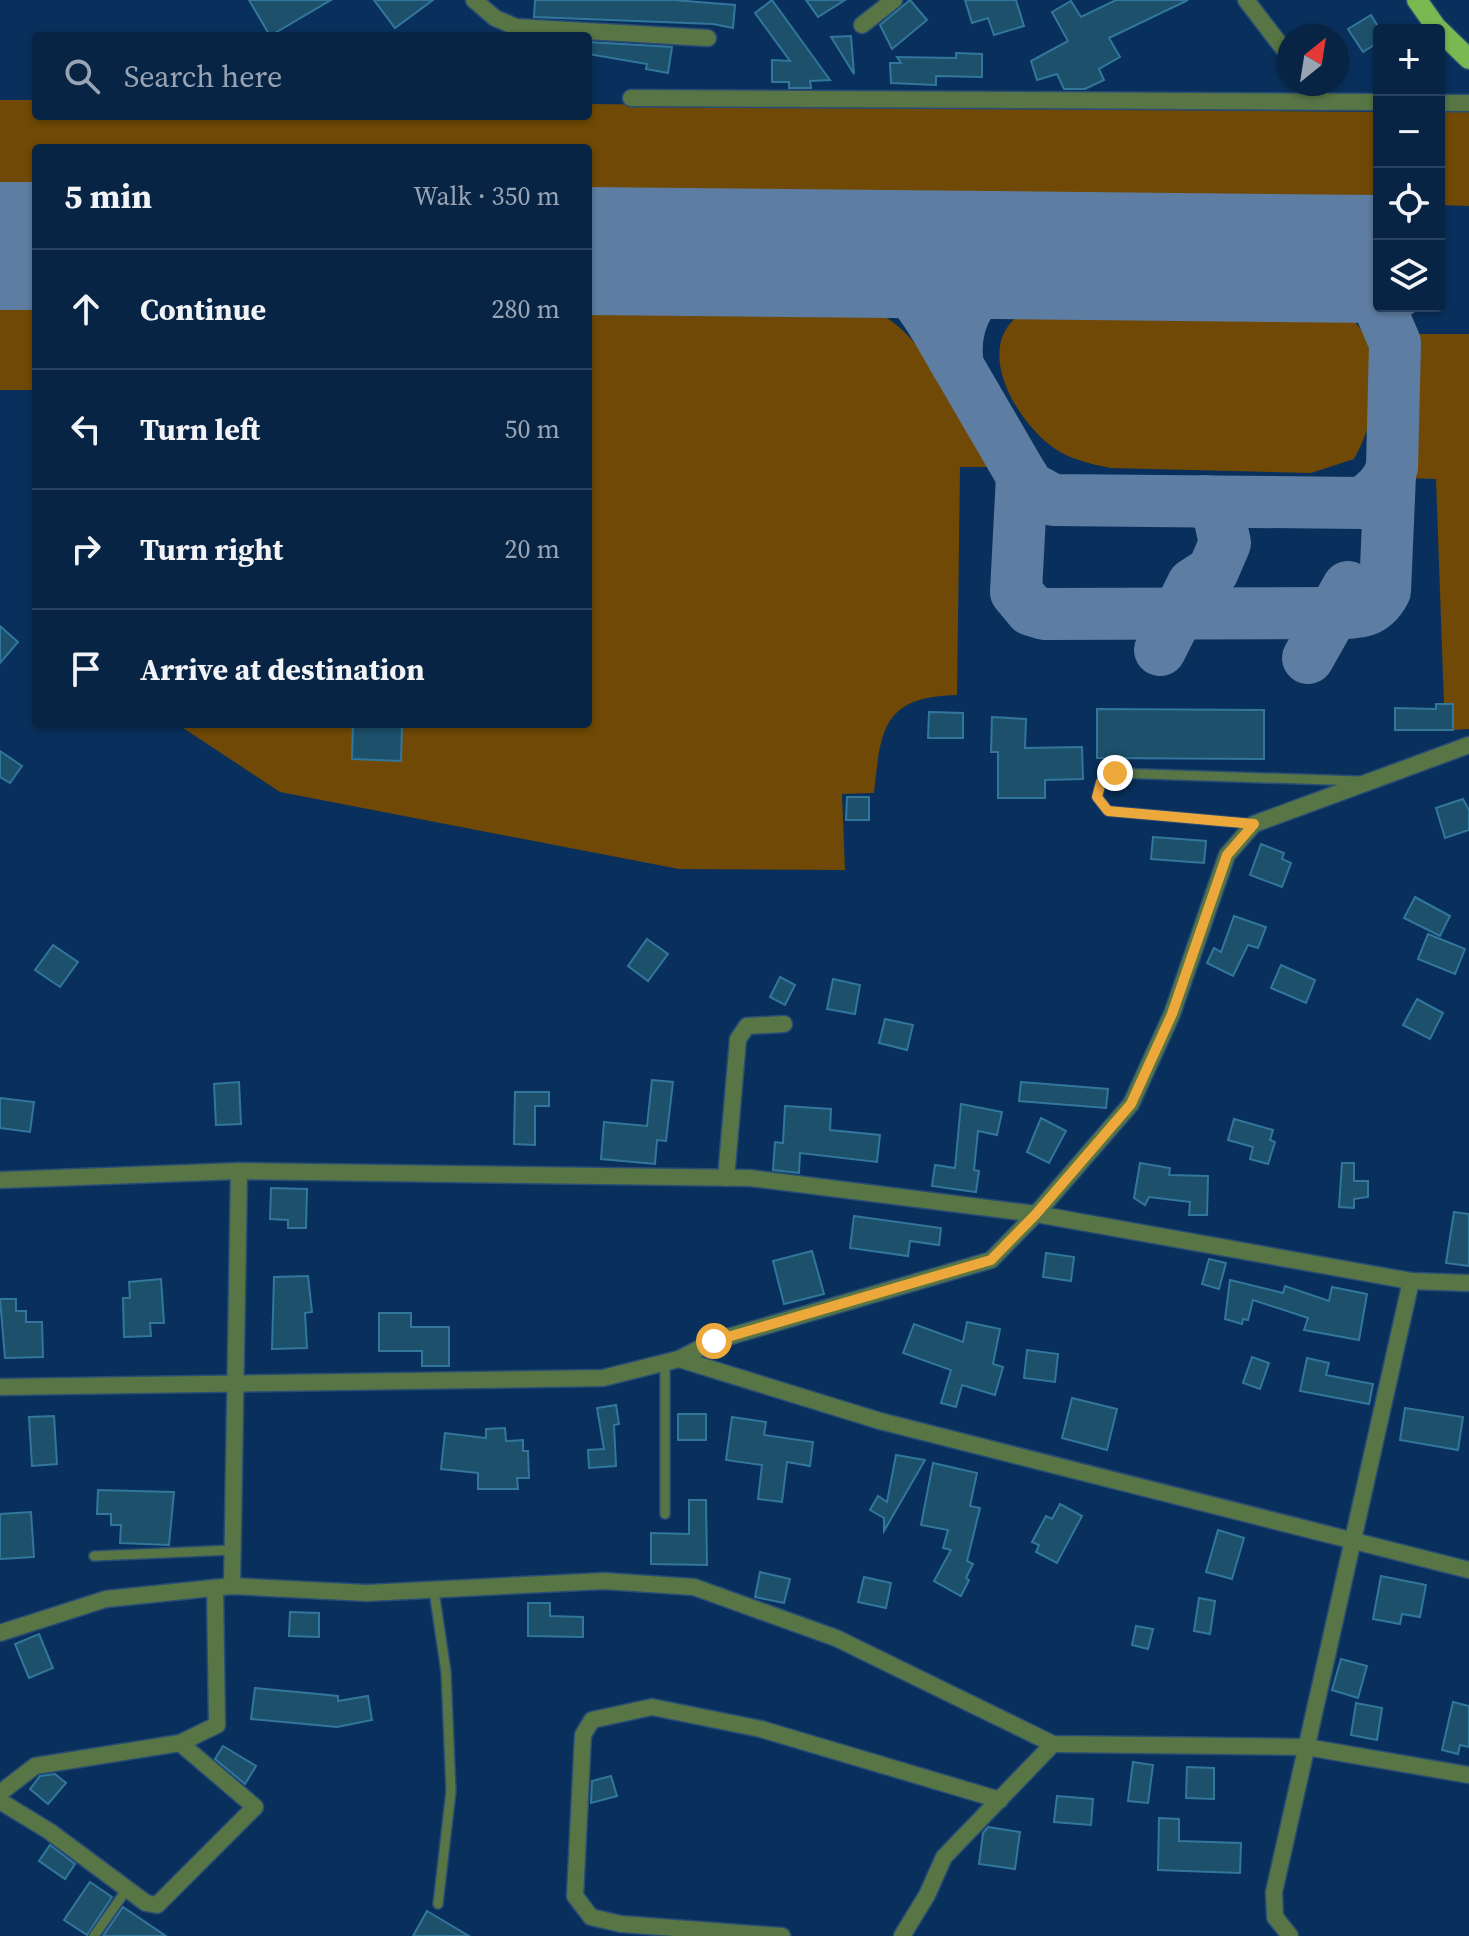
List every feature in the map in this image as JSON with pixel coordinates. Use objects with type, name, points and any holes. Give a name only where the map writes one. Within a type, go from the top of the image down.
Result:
[{"type":"main road","points":[[1417,0],[1436,27],[1469,59]]},
{"type":"street","points":[[474,0],[495,18],[516,27],[708,38]]},
{"type":"street","points":[[862,25],[894,0]]},
{"type":"street","points":[[1246,0],[1277,40]]},
{"type":"street","points":[[1320,96],[1325,102]]},
{"type":"street","points":[[631,98],[1373,102]]},
{"type":"street","points":[[1445,103],[1469,103]]},
{"type":"street","points":[[0,1387],[603,1378],[672,1360],[714,1341],[991,1260],[1036,1214],[1131,1104],[1172,1014],[1227,855],[1254,824],[1469,745]]},
{"type":"street","points":[[726,1178],[738,1039],[747,1026],[784,1024]]},
{"type":"street","points":[[0,1793],[35,1766],[180,1743],[217,1725],[224,1587],[232,1550],[239,1171]]},
{"type":"street","points":[[0,1180],[239,1171],[726,1178],[1036,1214],[1411,1281],[1469,1283]]},
{"type":"street","points":[[1290,1936],[1275,1917],[1274,1892],[1350,1542],[1411,1281]]},
{"type":"street","points":[[672,1360],[880,1421],[1469,1570]]},
{"type":"street","points":[[0,1633],[106,1599],[224,1587],[367,1593],[604,1581],[694,1587],[836,1638],[1053,1744],[1306,1747],[1469,1775]]},
{"type":"street","points":[[782,1936],[621,1924],[591,1917],[575,1896],[583,1735],[592,1720],[652,1707],[761,1729],[1000,1800]]},
{"type":"street","points":[[0,1801],[39,1824],[146,1903],[157,1905],[255,1807],[180,1743]]},
{"type":"street","points":[[902,1936],[927,1895],[944,1857],[1053,1744]]},
{"type":"lane","points":[[1254,824],[1108,811],[1097,797],[1101,782],[1115,773],[1374,781]]},
{"type":"lane","points":[[665,1514],[672,1360]]},
{"type":"lane","points":[[94,1556],[232,1550]]},
{"type":"lane","points":[[434,1591],[446,1672],[451,1791],[438,1904]]},
{"type":"lane","points":[[94,1936],[127,1889]]},
{"type":"shaded area","points":[[0,100],[32,100],[32,120],[592,120],[592,104],[1373,112],[1373,221],[592,210],[592,144],[32,144],[32,202],[0,201]]},
{"type":"shaded area","points":[[1445,112],[1469,112],[1469,206],[1445,205]]},
{"type":"shaded area","points":[[0,287],[32,287],[32,390],[0,390]]},
{"type":"shaded area","points":[[592,293],[831,297],[883,316],[911,339],[947,390],[989,467],[960,467],[957,695],[932,697],[900,710],[890,720],[884,734],[874,793],[842,794],[845,870],[679,869],[280,792],[183,728],[353,728],[353,759],[401,761],[402,728],[592,728]]},
{"type":"shaded area","points":[[1056,296],[1315,301],[1341,312],[1354,321],[1365,335],[1375,370],[1373,408],[1362,444],[1354,459],[1311,473],[1111,468],[1081,461],[1061,452],[1027,422],[1015,405],[1000,367],[1000,348],[1005,331],[1018,316]]},
{"type":"shaded area","points":[[1417,334],[1469,334],[1469,729],[1453,730],[1453,704],[1444,704],[1436,479],[1409,478]]},
{"type":"building","points":[[249,0],[331,0],[277,32],[268,32]]},
{"type":"building","points":[[374,0],[433,0],[395,28]]},
{"type":"building","points":[[535,0],[674,0],[735,5],[733,28],[713,24],[534,17]]},
{"type":"building","points":[[772,0],[830,80],[810,81],[811,88],[789,88],[789,82],[772,82],[772,60],[790,61],[755,13]]},
{"type":"building","points":[[806,0],[845,0],[818,17]]},
{"type":"building","points":[[910,0],[927,20],[892,49],[880,25]]},
{"type":"building","points":[[965,0],[1016,0],[1024,26],[994,35],[988,18],[972,23]]},
{"type":"building","points":[[1116,0],[1188,0],[1109,38],[1120,57],[1099,69],[1104,80],[1085,89],[1064,89],[1057,74],[1037,80],[1031,61],[1068,41],[1052,12],[1071,1],[1081,17]]},
{"type":"building","points":[[1371,15],[1377,24],[1373,24],[1373,46],[1363,52],[1349,28]]},
{"type":"building","points":[[851,36],[854,74],[831,37]]},
{"type":"building","points":[[592,42],[672,47],[668,73],[646,69],[647,64],[592,55]]},
{"type":"building","points":[[956,53],[982,54],[982,77],[936,76],[936,85],[891,83],[890,63],[901,63],[897,57],[956,58]]},
{"type":"building","points":[[0,626],[18,642],[0,663]]},
{"type":"building","points":[[1436,704],[1453,704],[1453,730],[1395,730],[1395,708],[1436,709]]},
{"type":"building","points":[[1097,709],[1264,710],[1264,759],[1097,758]]},
{"type":"building","points":[[929,712],[963,713],[963,738],[928,738]]},
{"type":"building","points":[[992,717],[1026,719],[1025,748],[1082,747],[1083,779],[1045,780],[1045,798],[998,798],[998,752],[991,752]]},
{"type":"building","points":[[353,728],[402,728],[401,761],[352,759]]},
{"type":"building","points":[[0,751],[22,766],[10,783],[0,777]]},
{"type":"building","points":[[847,797],[869,797],[869,820],[846,820]]},
{"type":"building","points":[[1463,799],[1469,810],[1469,830],[1445,838],[1436,808]]},
{"type":"building","points":[[1153,837],[1206,841],[1204,863],[1151,859]]},
{"type":"building","points":[[1261,844],[1284,853],[1282,859],[1291,863],[1282,887],[1250,875]]},
{"type":"building","points":[[1415,897],[1450,916],[1440,936],[1404,918]]},
{"type":"building","points":[[1234,916],[1266,927],[1258,948],[1248,945],[1233,976],[1207,963],[1214,948],[1221,952]]},
{"type":"building","points":[[1428,934],[1465,949],[1455,974],[1418,959]]},
{"type":"building","points":[[647,939],[668,954],[648,981],[628,966]]},
{"type":"building","points":[[53,945],[78,962],[60,987],[35,970]]},
{"type":"building","points":[[1281,965],[1315,980],[1306,1003],[1271,988]]},
{"type":"building","points":[[780,977],[795,985],[785,1005],[770,997]]},
{"type":"building","points":[[833,979],[860,985],[855,1014],[827,1009]]},
{"type":"building","points":[[1417,999],[1443,1013],[1430,1039],[1403,1025]]},
{"type":"building","points":[[885,1019],[913,1025],[907,1050],[879,1043]]},
{"type":"building","points":[[652,1080],[673,1082],[666,1141],[657,1140],[655,1164],[601,1159],[604,1122],[647,1126]]},
{"type":"building","points":[[239,1082],[241,1124],[216,1125],[214,1084]]},
{"type":"building","points":[[1021,1082],[1108,1089],[1106,1108],[1019,1101]]},
{"type":"building","points":[[515,1092],[549,1092],[549,1106],[535,1106],[535,1145],[514,1144]]},
{"type":"building","points":[[0,1098],[34,1102],[30,1132],[0,1128]]},
{"type":"building","points":[[961,1104],[1002,1112],[997,1135],[978,1131],[974,1170],[979,1171],[976,1192],[932,1186],[935,1165],[955,1168]]},
{"type":"building","points":[[785,1106],[831,1109],[830,1130],[880,1135],[877,1162],[800,1153],[799,1173],[773,1170],[775,1142],[783,1143]]},
{"type":"building","points":[[1041,1118],[1066,1131],[1049,1163],[1027,1152]]},
{"type":"building","points":[[1234,1119],[1273,1130],[1270,1140],[1275,1142],[1268,1164],[1250,1159],[1253,1147],[1228,1140]]},
{"type":"building","points":[[1140,1163],[1170,1168],[1169,1175],[1208,1176],[1207,1215],[1189,1215],[1190,1202],[1149,1197],[1145,1205],[1134,1198]]},
{"type":"building","points":[[1342,1163],[1354,1163],[1354,1181],[1368,1181],[1368,1197],[1354,1199],[1354,1208],[1339,1207]]},
{"type":"building","points":[[271,1188],[307,1189],[306,1228],[288,1228],[288,1220],[270,1219]]},
{"type":"building","points":[[1454,1212],[1469,1214],[1469,1266],[1446,1263]]},
{"type":"building","points":[[854,1216],[941,1228],[939,1245],[910,1241],[908,1256],[850,1248]]},
{"type":"building","points":[[812,1251],[824,1294],[784,1304],[773,1261]]},
{"type":"building","points":[[1046,1253],[1074,1257],[1071,1281],[1043,1277]]},
{"type":"building","points":[[1209,1259],[1226,1263],[1219,1289],[1202,1284]]},
{"type":"building","points":[[308,1276],[312,1312],[305,1313],[307,1348],[272,1349],[274,1277]]},
{"type":"building","points":[[161,1279],[164,1323],[150,1323],[151,1336],[124,1337],[123,1298],[130,1298],[129,1282]]},
{"type":"building","points":[[1230,1280],[1283,1293],[1285,1286],[1329,1301],[1332,1287],[1367,1294],[1359,1340],[1304,1330],[1308,1318],[1253,1300],[1248,1320],[1243,1319],[1242,1324],[1225,1319]]},
{"type":"building","points":[[0,1299],[16,1299],[16,1311],[26,1311],[26,1322],[42,1322],[43,1357],[5,1358]]},
{"type":"building","points":[[379,1313],[411,1313],[411,1327],[449,1327],[449,1366],[422,1366],[422,1351],[379,1351]]},
{"type":"building","points":[[967,1322],[1000,1329],[993,1364],[1003,1367],[995,1395],[962,1385],[956,1407],[941,1403],[951,1370],[903,1353],[914,1324],[963,1342]]},
{"type":"building","points":[[1027,1350],[1058,1354],[1055,1382],[1024,1378]]},
{"type":"building","points":[[1252,1357],[1269,1363],[1260,1389],[1243,1383]]},
{"type":"building","points":[[1307,1358],[1329,1363],[1326,1375],[1373,1384],[1369,1404],[1300,1391]]},
{"type":"building","points":[[1072,1398],[1117,1409],[1107,1450],[1062,1438]]},
{"type":"building","points":[[616,1405],[619,1424],[614,1425],[616,1466],[589,1468],[588,1450],[604,1449],[597,1408]]},
{"type":"building","points":[[1405,1408],[1463,1417],[1458,1450],[1400,1440]]},
{"type":"building","points":[[678,1414],[706,1414],[706,1440],[678,1440]]},
{"type":"building","points":[[54,1416],[57,1464],[32,1466],[29,1417]]},
{"type":"building","points":[[732,1417],[766,1422],[764,1435],[813,1442],[810,1466],[787,1462],[782,1502],[758,1499],[762,1465],[726,1460]]},
{"type":"building","points":[[505,1428],[506,1441],[523,1440],[523,1451],[528,1451],[529,1478],[517,1478],[518,1489],[478,1489],[478,1473],[441,1469],[445,1433],[486,1438],[486,1429]]},
{"type":"building","points":[[896,1455],[925,1460],[884,1531],[884,1518],[870,1510],[878,1496],[887,1502]]},
{"type":"building","points":[[933,1463],[977,1473],[970,1506],[980,1508],[967,1561],[973,1564],[961,1596],[934,1581],[951,1550],[943,1548],[948,1530],[921,1525]]},
{"type":"building","points":[[98,1490],[174,1492],[169,1545],[120,1543],[121,1525],[111,1525],[111,1514],[97,1514]]},
{"type":"building","points":[[689,1500],[706,1500],[707,1565],[651,1564],[651,1533],[689,1534]]},
{"type":"building","points":[[1060,1504],[1082,1516],[1057,1563],[1036,1552],[1039,1545],[1032,1542],[1046,1516],[1052,1519]]},
{"type":"building","points":[[31,1512],[34,1557],[0,1559],[0,1514]]},
{"type":"building","points":[[1218,1530],[1244,1538],[1232,1579],[1206,1572]]},
{"type":"building","points":[[760,1572],[790,1579],[784,1603],[755,1597]]},
{"type":"building","points":[[1381,1576],[1426,1585],[1420,1617],[1402,1614],[1400,1624],[1373,1619]]},
{"type":"building","points":[[864,1577],[891,1583],[886,1608],[858,1602]]},
{"type":"building","points":[[1199,1598],[1215,1601],[1210,1634],[1194,1631]]},
{"type":"building","points":[[528,1603],[550,1603],[550,1616],[583,1617],[583,1637],[528,1636]]},
{"type":"building","points":[[290,1612],[319,1613],[319,1637],[289,1636]]},
{"type":"building","points":[[1136,1626],[1153,1629],[1148,1649],[1132,1645]]},
{"type":"building","points":[[39,1634],[53,1668],[29,1678],[15,1644]]},
{"type":"building","points":[[1341,1659],[1367,1666],[1358,1698],[1332,1690]]},
{"type":"building","points":[[255,1688],[338,1696],[338,1701],[368,1696],[372,1720],[337,1727],[251,1719]]},
{"type":"building","points":[[1453,1702],[1469,1706],[1469,1747],[1460,1745],[1458,1754],[1442,1750]]},
{"type":"building","points":[[1356,1703],[1382,1708],[1377,1740],[1351,1735]]},
{"type":"building","points":[[223,1746],[256,1766],[245,1784],[215,1759]]},
{"type":"building","points":[[1133,1762],[1153,1765],[1148,1803],[1128,1801]]},
{"type":"building","points":[[1187,1767],[1214,1768],[1214,1799],[1186,1798]]},
{"type":"building","points":[[55,1774],[66,1783],[48,1804],[30,1789],[40,1776]]},
{"type":"building","points":[[611,1776],[617,1796],[591,1803],[592,1781]]},
{"type":"building","points":[[1057,1796],[1093,1799],[1091,1825],[1054,1822]]},
{"type":"building","points":[[1159,1818],[1179,1819],[1179,1841],[1241,1843],[1240,1873],[1158,1870]]},
{"type":"building","points":[[988,1827],[1020,1832],[1015,1869],[979,1864],[983,1833]]},
{"type":"building","points":[[50,1845],[75,1864],[65,1879],[39,1861]]},
{"type":"building","points":[[90,1882],[112,1897],[87,1935],[64,1920]]},
{"type":"building","points":[[123,1907],[166,1936],[103,1936]]},
{"type":"building","points":[[427,1911],[469,1936],[413,1936]]},
{"type":"taxiway","points":[[852,254],[872,261],[903,284],[927,314],[958,366]]},
{"type":"taxiway","points":[[1019,256],[991,278],[970,302],[963,316],[957,347],[958,366],[1029,487],[1053,500],[1362,503],[1381,488],[1392,467],[1395,343],[1359,259]]},
{"type":"taxiway","points":[[1022,476],[1016,592],[1031,610],[1044,614],[1364,611],[1375,604],[1385,591],[1390,475]]},
{"type":"taxiway","points":[[1160,650],[1193,584],[1213,571],[1225,543],[1219,516],[1205,501]]},
{"type":"taxiway","points":[[1308,658],[1348,587]]},
{"type":"runway","points":[[0,246],[32,246]]},
{"type":"runway","points":[[592,251],[1373,259]]},
{"type":"route","points":[[714,1341],[991,1260],[1036,1214],[1131,1104],[1172,1014],[1227,855],[1254,824],[1108,811],[1097,797],[1101,782],[1115,773]]}]
